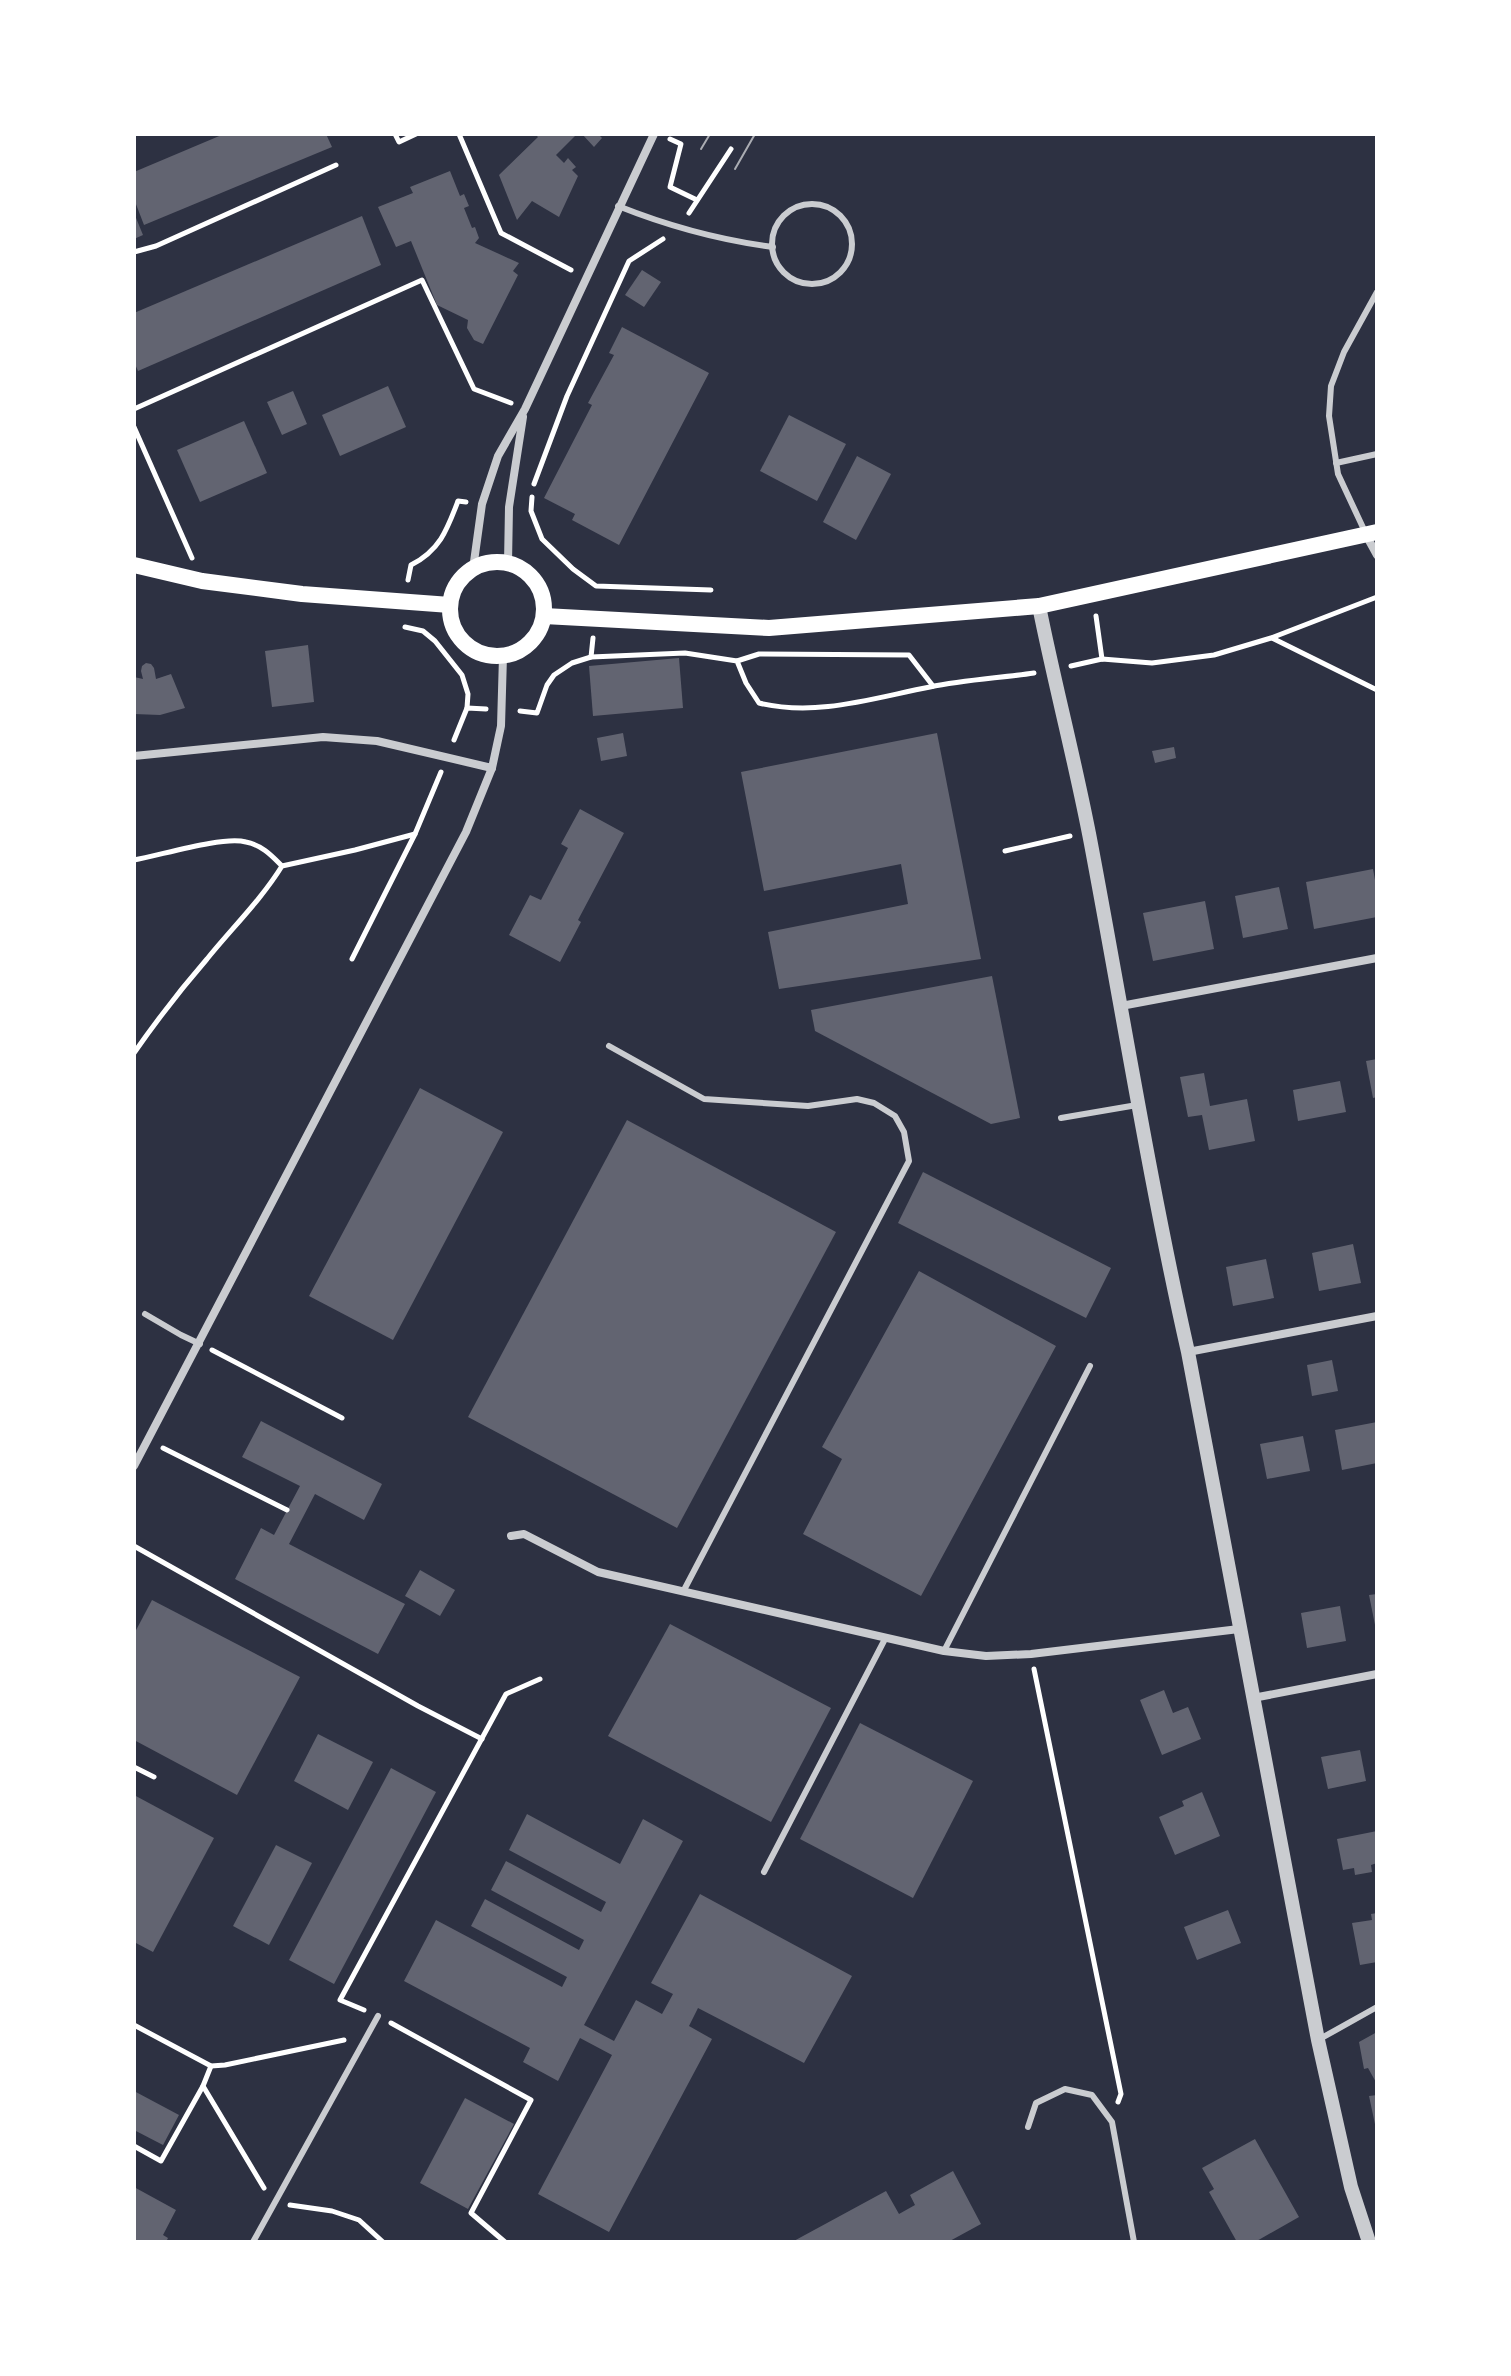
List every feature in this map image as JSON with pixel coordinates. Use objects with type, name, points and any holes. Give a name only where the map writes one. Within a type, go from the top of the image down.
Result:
[{"type":"main road","points":[[544,616],[769,628],[1039,606],[1372,533]]},
{"type":"main road","points":[[508,563],[521,568],[540,588],[544,616],[531,643],[503,656],[486,655],[471,648],[459,637],[452,622],[450,605],[462,578],[473,569],[484,564],[508,563]]},
{"type":"main road","points":[[134,565],[202,581],[302,594],[450,605]]},
{"type":"street","points":[[473,569],[482,504],[498,456],[525,409],[654,134]]},
{"type":"street","points":[[508,563],[509,507],[525,409]]},
{"type":"street","points":[[1372,533],[1377,555]]},
{"type":"street","points":[[1039,606],[1089,832],[1137,1105],[1188,1352],[1318,2040],[1351,2187],[1369,2242]]},
{"type":"street","points":[[134,1466],[466,832],[492,768],[502,709],[503,656]]},
{"type":"street","points":[[134,756],[323,737],[377,741],[492,768]]},
{"type":"street","points":[[1121,1006],[1377,958]]},
{"type":"street","points":[[1188,1352],[1377,1316]]},
{"type":"street","points":[[511,1536],[524,1534],[598,1572],[944,1651],[986,1656],[1031,1654],[1239,1629]]},
{"type":"street","points":[[1253,1698],[1377,1674]]},
{"type":"lane","points":[[811,205],[829,208],[843,219],[851,234],[851,255],[843,270],[833,278],[811,284],[792,279],[784,272],[773,247],[775,229],[781,220],[794,209],[811,205]]},
{"type":"lane","points":[[618,206],[708,236],[773,247]]},
{"type":"lane","points":[[1372,533],[1338,474],[1329,416],[1331,386],[1344,352],[1377,292]]},
{"type":"lane","points":[[1336,463],[1377,454]]},
{"type":"lane","points":[[609,1046],[704,1099],[808,1106],[857,1099],[874,1103],[895,1116],[904,1132],[909,1161],[684,1590]]},
{"type":"lane","points":[[1061,1118],[1137,1105]]},
{"type":"lane","points":[[145,1314],[200,1344]]},
{"type":"lane","points":[[944,1651],[1090,1366]]},
{"type":"lane","points":[[764,1872],[885,1639]]},
{"type":"lane","points":[[1318,2040],[1377,2007]]},
{"type":"lane","points":[[253,2242],[378,2016]]},
{"type":"lane","points":[[1028,2127],[1036,2103],[1065,2089],[1092,2095],[1112,2122],[1134,2242]]},
{"type":"path","points":[[395,134],[399,142],[416,134]]},
{"type":"path","points":[[459,134],[501,233],[585,277]]},
{"type":"path","points":[[660,134],[681,144],[670,187],[697,200]]},
{"type":"path","points":[[711,590],[596,586],[542,539],[531,511],[535,478],[629,261],[679,228],[731,149]]},
{"type":"path","points":[[134,252],[156,246],[336,165]]},
{"type":"path","points":[[134,409],[422,280],[474,389],[525,409]]},
{"type":"path","points":[[134,427],[202,581]]},
{"type":"path","points":[[1094,596],[1102,659]]},
{"type":"path","points":[[737,661],[759,703],[781,709],[838,707],[933,686],[1052,671],[1102,659],[1152,663],[1214,655],[1271,638],[1377,597]]},
{"type":"path","points":[[1271,638],[1377,690]]},
{"type":"path","points":[[537,713],[554,675],[572,663],[591,657],[685,653],[737,661],[759,654],[909,655],[933,686]]},
{"type":"path","points":[[352,959],[415,834],[467,708],[502,709]]},
{"type":"path","points":[[1005,851],[1089,832]]},
{"type":"path","points":[[134,1053],[197,971],[270,886],[282,866],[415,834]]},
{"type":"path","points":[[134,860],[220,842],[246,841],[266,850],[282,866]]},
{"type":"path","points":[[200,1344],[342,1418]]},
{"type":"path","points":[[148,1440],[287,1510]]},
{"type":"path","points":[[134,1546],[482,1739]]},
{"type":"path","points":[[1031,1654],[1121,2094],[1112,2122]]},
{"type":"path","points":[[505,2242],[471,2213],[531,2100],[378,2016],[340,2000],[506,1694],[540,1679]]},
{"type":"path","points":[[134,1767],[154,1777]]},
{"type":"path","points":[[134,2025],[211,2066],[346,2039]]},
{"type":"path","points":[[134,2146],[161,2161],[211,2066]]},
{"type":"path","points":[[203,2086],[273,2203],[332,2211],[359,2220],[383,2242]]},
{"type":"building","points":[[224,134],[326,134],[332,147],[144,225],[134,199],[134,172]]},
{"type":"building","points":[[535,134],[577,134],[556,155],[564,163],[568,158],[576,167],[572,170],[578,176],[559,217],[532,201],[517,220],[499,175],[538,137]]},
{"type":"building","points":[[582,134],[601,134],[602,138],[594,147]]},
{"type":"building","points":[[450,171],[460,196],[464,194],[469,206],[464,208],[479,238],[475,243],[519,263],[513,271],[518,275],[483,344],[474,340],[467,328],[468,320],[437,305],[411,241],[396,247],[378,207],[413,193],[410,187]]},
{"type":"building","points":[[134,213],[143,235],[134,239]]},
{"type":"building","points":[[362,216],[381,265],[138,371],[134,362],[134,313]]},
{"type":"building","points":[[642,270],[661,282],[644,307],[625,295]]},
{"type":"building","points":[[622,327],[709,373],[619,545],[572,520],[575,514],[544,498],[592,405],[588,403],[614,355],[609,353]]},
{"type":"building","points":[[388,386],[406,427],[340,456],[322,415]]},
{"type":"building","points":[[293,391],[307,424],[282,435],[267,402]]},
{"type":"building","points":[[789,415],[846,444],[817,501],[760,471]]},
{"type":"building","points":[[244,421],[267,473],[200,502],[177,450]]},
{"type":"building","points":[[857,456],[891,474],[856,540],[823,522]]},
{"type":"building","points":[[308,645],[314,702],[272,707],[265,651]]},
{"type":"building","points":[[679,658],[683,708],[593,716],[589,666]]},
{"type":"building","points":[[146,663],[154,668],[156,679],[171,674],[185,708],[160,715],[134,714],[134,677],[143,679],[141,671]]},
{"type":"building","points":[[623,733],[627,756],[601,761],[597,738]]},
{"type":"building","points":[[937,733],[981,959],[779,989],[768,932],[908,904],[901,864],[764,891],[741,772]]},
{"type":"building","points":[[1174,747],[1176,758],[1155,763],[1152,751]]},
{"type":"building","points":[[580,809],[624,833],[578,920],[581,922],[560,962],[509,935],[530,895],[541,900],[568,848],[561,844]]},
{"type":"building","points":[[1373,869],[1377,917],[1314,929],[1306,882]]},
{"type":"building","points":[[1279,887],[1288,929],[1243,938],[1235,896]]},
{"type":"building","points":[[1205,901],[1214,949],[1153,961],[1143,913]]},
{"type":"building","points":[[992,976],[1020,1118],[991,1124],[815,1031],[811,1010]]},
{"type":"building","points":[[1377,1059],[1377,1097],[1373,1098],[1366,1061]]},
{"type":"building","points":[[1204,1073],[1210,1106],[1247,1099],[1255,1141],[1209,1150],[1202,1115],[1188,1117],[1180,1077]]},
{"type":"building","points":[[1340,1081],[1346,1112],[1298,1121],[1293,1090]]},
{"type":"building","points":[[420,1088],[503,1132],[393,1340],[309,1296]]},
{"type":"building","points":[[627,1120],[836,1232],[677,1528],[468,1417]]},
{"type":"building","points":[[923,1172],[1111,1268],[1086,1318],[898,1223]]},
{"type":"building","points":[[1353,1244],[1361,1283],[1319,1291],[1312,1253]]},
{"type":"building","points":[[1266,1259],[1274,1298],[1233,1306],[1226,1267]]},
{"type":"building","points":[[919,1271],[1056,1346],[921,1596],[803,1534],[842,1459],[822,1447]]},
{"type":"building","points":[[1332,1360],[1338,1391],[1312,1396],[1307,1365]]},
{"type":"building","points":[[261,1421],[382,1484],[364,1520],[315,1494],[289,1544],[405,1604],[378,1654],[235,1579],[261,1528],[274,1535],[300,1486],[242,1457]]},
{"type":"building","points":[[1377,1422],[1377,1463],[1342,1470],[1335,1430]]},
{"type":"building","points":[[1303,1436],[1310,1471],[1267,1479],[1260,1444]]},
{"type":"building","points":[[420,1570],[455,1590],[440,1616],[405,1596]]},
{"type":"building","points":[[1377,1594],[1377,1630],[1376,1630],[1369,1595]]},
{"type":"building","points":[[152,1600],[300,1677],[237,1795],[134,1740],[134,1634]]},
{"type":"building","points":[[1340,1606],[1346,1641],[1307,1648],[1301,1613]]},
{"type":"building","points":[[670,1624],[831,1708],[771,1822],[608,1736]]},
{"type":"building","points":[[1164,1690],[1173,1713],[1188,1707],[1201,1739],[1162,1755],[1140,1700]]},
{"type":"building","points":[[860,1723],[973,1781],[913,1898],[800,1839]]},
{"type":"building","points":[[318,1734],[373,1762],[348,1810],[294,1781]]},
{"type":"building","points":[[1360,1750],[1366,1781],[1328,1789],[1321,1757]]},
{"type":"building","points":[[391,1768],[436,1792],[334,1984],[289,1960]]},
{"type":"building","points":[[1202,1792],[1220,1836],[1175,1855],[1159,1817],[1184,1806],[1182,1801]]},
{"type":"building","points":[[134,1795],[214,1838],[153,1952],[134,1942]]},
{"type":"building","points":[[527,1814],[620,1864],[643,1819],[683,1841],[584,2025],[614,2041],[636,2000],[662,2014],[673,1994],[651,1983],[700,1894],[852,1976],[804,2063],[698,2008],[689,2026],[712,2039],[609,2232],[538,2194],[612,2055],[580,2038],[558,2081],[523,2062],[530,2048],[404,1981],[436,1920],[562,1987],[567,1977],[471,1926],[485,1899],[579,1950],[584,1940],[491,1890],[506,1861],[601,1912],[606,1902],[509,1850]]},
{"type":"building","points":[[1377,1831],[1377,1863],[1371,1865],[1372,1872],[1355,1875],[1354,1868],[1343,1870],[1337,1839]]},
{"type":"building","points":[[276,1845],[312,1863],[269,1945],[233,1926]]},
{"type":"building","points":[[1228,1910],[1241,1943],[1197,1960],[1184,1927]]},
{"type":"building","points":[[1377,1913],[1377,1962],[1360,1965],[1352,1923],[1372,1920],[1371,1914]]},
{"type":"building","points":[[1377,2032],[1377,2084],[1368,2068],[1364,2069],[1359,2042]]},
{"type":"building","points":[[134,2091],[179,2115],[163,2145],[134,2130]]},
{"type":"building","points":[[1377,2095],[1377,2129],[1376,2129],[1369,2096]]},
{"type":"building","points":[[465,2098],[514,2124],[468,2209],[420,2183]]},
{"type":"building","points":[[1255,2139],[1299,2217],[1255,2242],[1237,2242],[1209,2192],[1214,2189],[1202,2168]]},
{"type":"building","points":[[953,2171],[981,2224],[948,2242],[792,2242],[886,2191],[899,2214],[915,2205],[910,2195]]},
{"type":"building","points":[[134,2187],[176,2210],[163,2235],[168,2238],[166,2242],[134,2242]]},
{"type":"tram line","points":[[701,149],[710,134]]},
{"type":"tram line","points":[[735,169],[755,134]]}]
